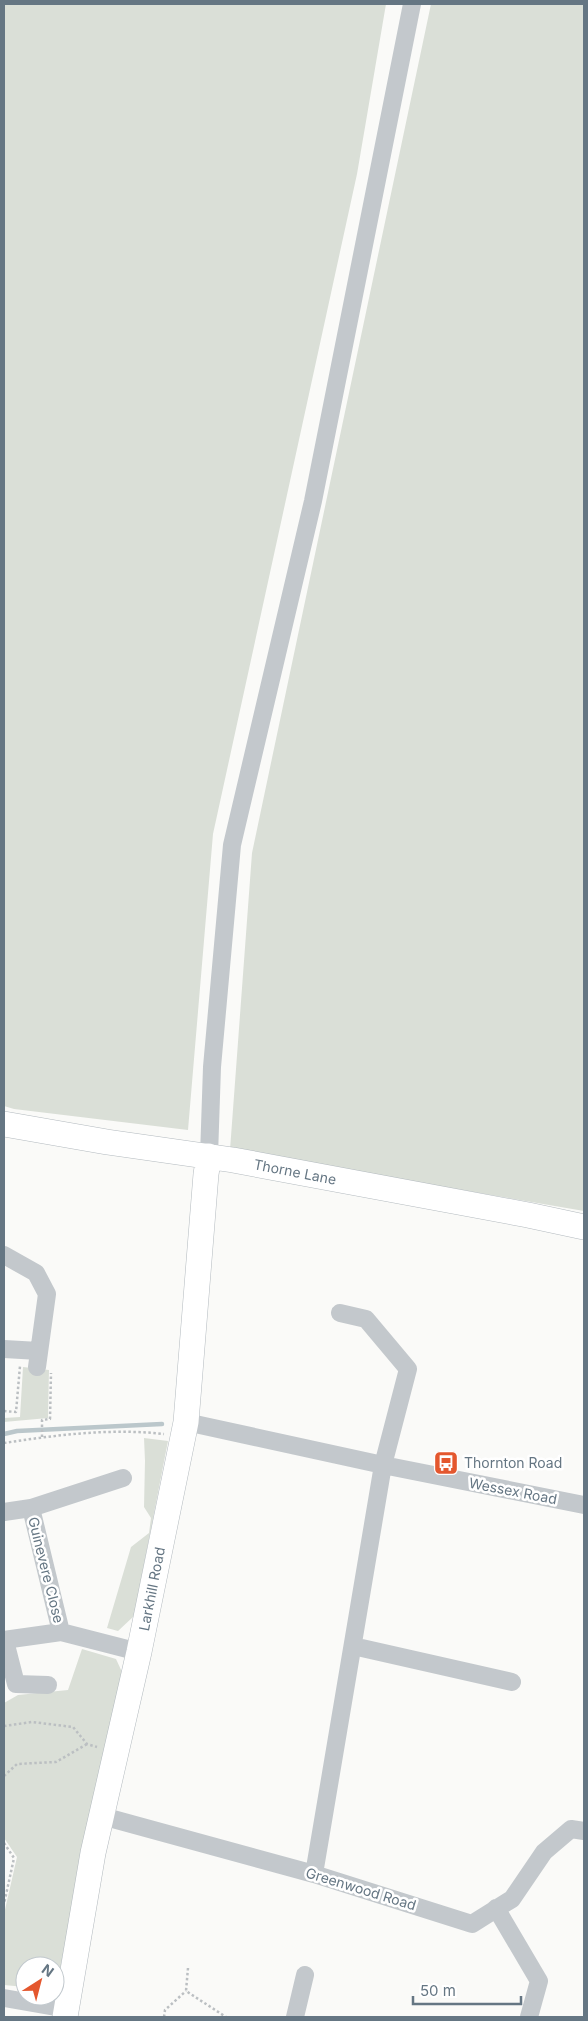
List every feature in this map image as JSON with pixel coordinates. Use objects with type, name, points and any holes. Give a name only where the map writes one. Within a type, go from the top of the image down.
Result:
[{"type":"street","points":[[210,1156],[212,1068],[232,845],[313,501],[412,4]]},
{"type":"street","name":"Thorne Lane","points":[[4,1124],[107,1142],[210,1156],[528,1214],[584,1227]]},
{"type":"street","name":"Larkhill Road","points":[[66,2013],[93,1853],[139,1652],[184,1429],[206,1174],[210,1156]]},
{"type":"street","points":[[4,1255],[36,1273],[47,1294],[32,1361],[4,1349]]},
{"type":"street","points":[[314,1874],[383,1465],[408,1369],[366,1319],[340,1313]]},
{"type":"street","name":"Wessex Road","points":[[184,1429],[383,1465],[584,1505]]},
{"type":"street","name":"Guinevere Close","points":[[4,1512],[31,1508],[123,1478]]},
{"type":"street","name":"Guinevere Close","points":[[31,1508],[61,1632]]},
{"type":"street","points":[[48,1685],[10,1688],[4,1640],[61,1632],[139,1652]]},
{"type":"street","points":[[353,1646],[512,1682]]},
{"type":"street","name":"Greenwood Road","points":[[102,1816],[314,1874],[472,1924],[512,1899],[544,1852],[570,1829],[584,1831]]},
{"type":"street","points":[[496,1908],[539,1982],[528,2017]]},
{"type":"street","points":[[295,2017],[306,1975]]},
{"type":"street","points":[[4,1998],[66,2013]]},
{"type":"path","points":[[4,1411],[16,1412],[32,1361],[51,1368],[50,1419],[42,1420],[42,1435]]},
{"type":"path","points":[[4,1443],[42,1435],[184,1429]]},
{"type":"path","points":[[4,1726],[32,1722],[73,1727],[87,1744],[56,1762],[17,1764],[4,1776]]},
{"type":"path","points":[[4,1843],[14,1858],[4,1904]]},
{"type":"path","points":[[164,2017],[165,2010],[186,1991],[188,1968]]},
{"type":"path","points":[[186,1991],[226,2017]]},
{"type":"shaded area","points":[[4,4],[386,4],[357,174],[213,834],[188,1130],[14,1109],[4,1106]]},
{"type":"shaded area","points":[[431,4],[584,4],[584,1211],[230,1150],[252,853]]},
{"type":"shaded area","points":[[23,1367],[49,1370],[48,1418],[4,1422],[4,1418],[20,1417]]},
{"type":"shaded area","points":[[144,1438],[168,1441],[134,1616],[118,1631],[107,1628],[131,1547],[149,1533],[151,1518],[144,1507]]},
{"type":"shaded area","points":[[82,1649],[116,1659],[122,1672],[63,1956],[15,1956],[15,1986],[4,1985],[4,1914],[17,1857],[4,1838],[4,1703],[18,1695],[68,1690]]},
{"type":"waterway","points":[[4,1434],[17,1431],[162,1424]]},
{"type":"place","name":"Thornton Road","points":[[446,1463]]}]
